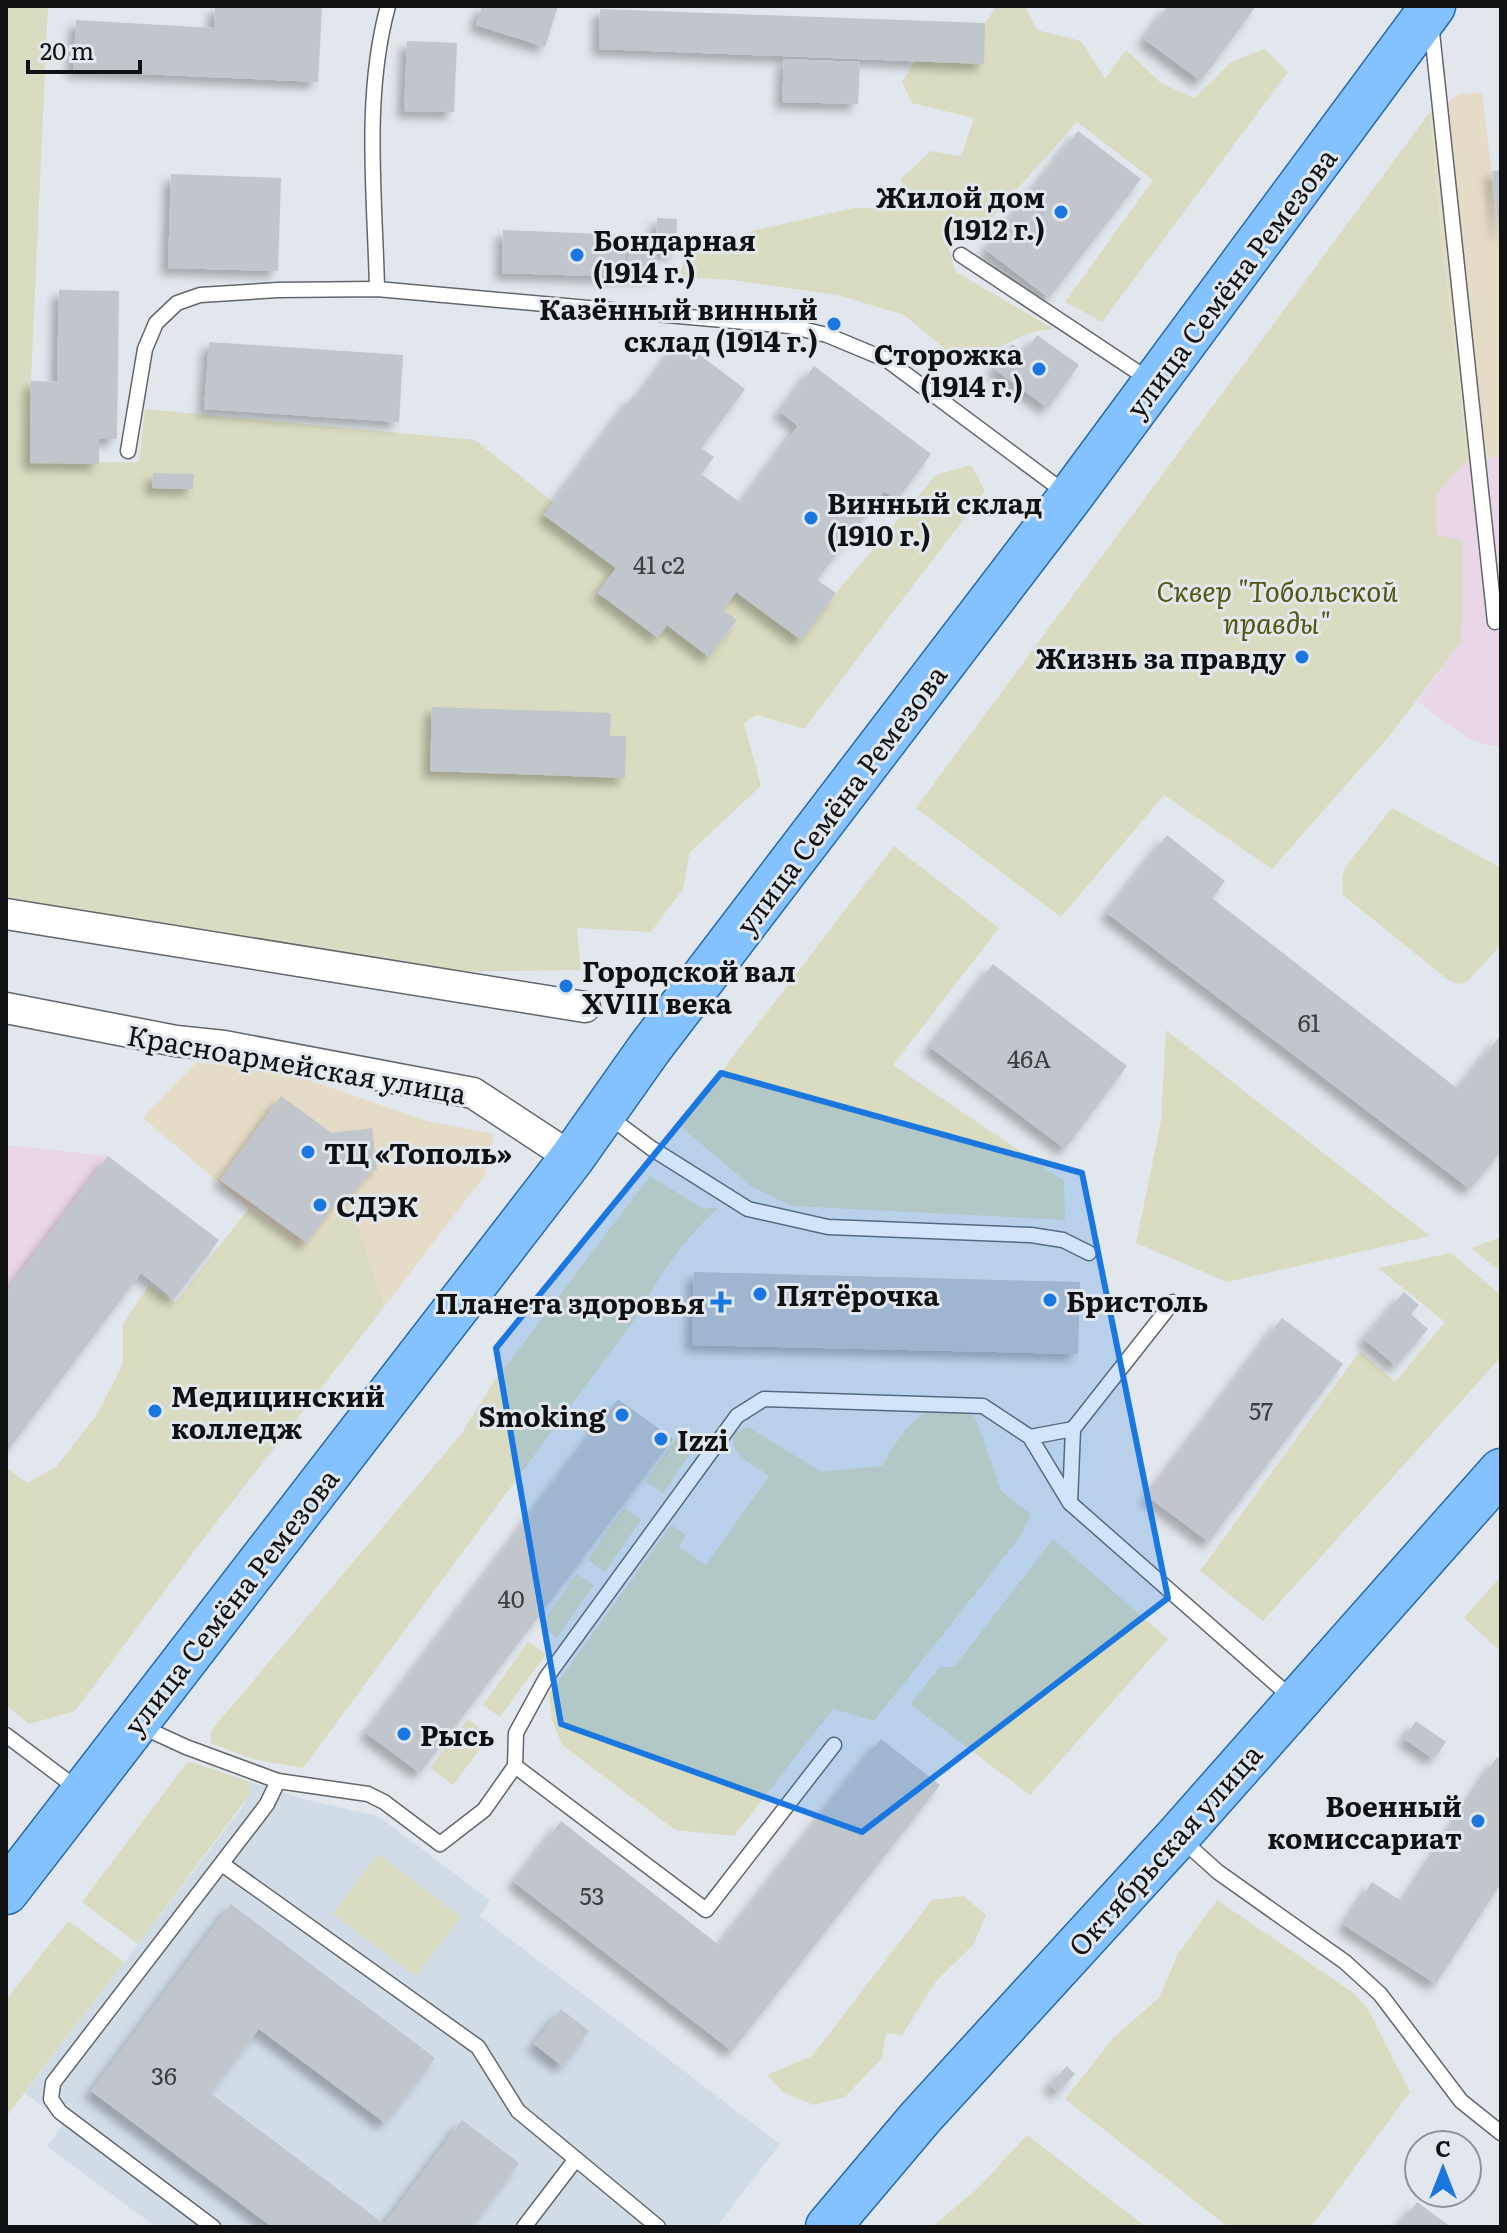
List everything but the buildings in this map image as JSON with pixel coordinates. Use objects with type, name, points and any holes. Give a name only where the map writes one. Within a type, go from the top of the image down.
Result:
[{"type":"main road","name":"улица Семёна Ремезова","points":[[6,1892],[572,1158],[649,1049],[1070,497],[1432,8]]},
{"type":"main road","name":"Октябрьская улица","points":[[828,2227],[968,2064],[1178,1836],[1501,1471]]},
{"type":"street","points":[[6,914],[585,1007]]},
{"type":"street","name":"Красноармейская улица","points":[[6,1008],[473,1093],[572,1158]]},
{"type":"lane","points":[[377,289],[373,100],[377,55],[388,6]]},
{"type":"lane","points":[[1432,8],[1495,622]]},
{"type":"lane","points":[[961,255],[1154,384]]},
{"type":"lane","points":[[128,451],[145,349],[156,323],[177,303],[200,295],[377,289],[789,326],[827,335],[887,360],[1070,497]]},
{"type":"lane","points":[[605,1113],[651,1148],[748,1209],[828,1227],[1031,1235],[1063,1240],[1089,1253]]},
{"type":"lane","points":[[1070,1503],[1073,1429],[1173,1302]]},
{"type":"lane","points":[[135,1724],[186,1747],[278,1781],[368,1794],[384,1802],[440,1844],[484,1810],[515,1766],[516,1733],[546,1678],[737,1416],[764,1399],[983,1406],[1030,1437],[1070,1503],[1296,1702]]},
{"type":"lane","points":[[1030,1437],[1073,1429]]},
{"type":"lane","points":[[6,1735],[81,1792]]},
{"type":"lane","points":[[515,1766],[706,1910],[834,1745]]},
{"type":"lane","points":[[213,2227],[60,2112],[51,2099],[53,2083],[267,1804],[278,1781]]},
{"type":"lane","points":[[1178,1836],[1218,1872],[1345,1962],[1380,1994],[1461,2101],[1501,2133]]},
{"type":"lane","points":[[222,1864],[478,2047],[518,2111],[658,2227]]},
{"type":"lane","points":[[524,2227],[576,2159]]},
{"type":"highlighted area","points":[[721,1073],[1082,1173],[1168,1598],[862,1832],[561,1724],[496,1348]]},
{"type":"shaded area","points":[[1482,93],[1501,250],[1501,457],[1468,460],[1430,112],[1460,94]]},
{"type":"shaded area","points":[[1501,457],[1501,746],[1493,746],[1464,735],[1418,702],[1461,642],[1437,535],[1436,494],[1468,460]]},
{"type":"shaded area","points":[[197,1062],[283,1071],[427,1121],[494,1134],[485,1175],[384,1307],[358,1225],[342,1210],[307,1252],[249,1208],[143,1118]]},
{"type":"shaded area","points":[[6,1145],[108,1156],[6,1292]]},
{"type":"shaded area","points":[[248,1781],[311,1801],[378,1816],[490,1900],[480,1916],[780,2144],[717,2227],[156,2227],[47,2146],[64,2123],[25,2093],[241,1809],[250,1794]]},
{"type":"green space","points":[[6,6],[48,6],[30,463],[139,462],[145,409],[475,440],[553,502],[544,515],[616,568],[598,593],[658,637],[667,625],[709,657],[737,621],[723,610],[736,592],[836,593],[936,475],[971,465],[985,491],[804,729],[757,715],[744,723],[761,786],[690,852],[683,889],[651,932],[577,928],[581,970],[449,972],[6,903]],"holes":[[[153,473],[194,475],[193,489],[153,488]],[[611,713],[610,736],[624,777],[430,771]]]},
{"type":"green space","points":[[997,6],[1025,6],[1037,30],[1081,41],[1105,79],[1126,50],[1161,83],[1195,98],[1231,62],[1265,49],[1288,72],[1102,322],[1065,302],[1153,180],[1077,122],[972,240],[947,244],[956,272],[1054,329],[1019,337],[969,369],[904,315],[838,295],[732,280],[679,277],[687,251],[713,250],[752,231],[854,208],[909,207],[901,179],[931,151],[961,156],[974,118],[912,103],[902,82],[915,61],[983,63],[985,23]]},
{"type":"green space","name":"Сквер \"Тобольской правды\"","points":[[1430,112],[1468,460],[1436,494],[1437,535],[1463,541],[1461,642],[1391,734],[1272,869],[1164,795],[1061,917],[916,808]]},
{"type":"green space","points":[[1392,808],[1501,868],[1501,945],[1467,982],[1458,984],[1448,980],[1343,895],[1342,876],[1347,865]]},
{"type":"green space","points":[[894,846],[999,928],[893,1065],[1064,1181],[1065,1220],[792,1206],[752,1187],[680,1126]]},
{"type":"green space","points":[[1166,1030],[1430,1236],[1227,1282],[1136,1243],[1161,1121]]},
{"type":"green space","points":[[650,1176],[702,1208],[718,1208],[672,1260],[635,1319],[303,1768],[253,1759],[211,1743],[210,1732],[462,1433],[493,1383]]},
{"type":"green space","name":"Медицинский колледж","points":[[249,1208],[307,1251],[342,1210],[358,1225],[384,1307],[201,1542],[75,1711],[29,1724],[6,1705],[6,1467],[27,1483],[56,1467],[96,1416],[123,1364],[123,1324],[149,1285],[175,1303]]},
{"type":"green space","points":[[1501,1237],[1501,1272],[1471,1248]]},
{"type":"green space","points":[[1451,1253],[1501,1295],[1501,1357],[1263,1621],[1200,1571],[1360,1351],[1395,1382],[1445,1322],[1378,1268]]},
{"type":"green space","points":[[934,1410],[960,1410],[975,1417],[1001,1491],[1031,1514],[1020,1537],[874,1721],[833,1709],[734,1836],[675,1830],[562,1745],[552,1719],[549,1694],[671,1525],[686,1535],[679,1547],[706,1565],[769,1476],[738,1454],[733,1441],[734,1433],[748,1427],[822,1472],[882,1466],[910,1425]]},
{"type":"green space","points":[[682,1429],[699,1441],[663,1493],[646,1482]]},
{"type":"green space","points":[[624,1508],[641,1520],[605,1572],[588,1560]]},
{"type":"green space","points":[[1053,1539],[1168,1639],[1030,1795],[910,1704],[940,1667],[954,1667]]},
{"type":"green space","points":[[577,1574],[594,1585],[557,1638],[540,1626]]},
{"type":"green space","points":[[1501,1576],[1501,1652],[1464,1618]]},
{"type":"green space","points":[[528,1642],[546,1654],[500,1717],[483,1705]]},
{"type":"green space","points":[[468,1719],[490,1736],[453,1785],[430,1768]]},
{"type":"green space","points":[[188,1761],[248,1781],[250,1794],[138,1944],[82,1902]]},
{"type":"green space","points":[[378,1854],[461,1917],[416,1976],[333,1914]]},
{"type":"green space","points":[[964,1896],[986,1915],[973,1945],[936,1981],[902,2035],[886,2033],[882,2058],[845,2097],[814,2105],[783,2092],[767,2075],[812,2056],[932,1900]]},
{"type":"green space","points":[[1217,1900],[1355,1994],[1369,2011],[1410,2092],[1311,2227],[1228,2227],[1065,2099],[1114,2037],[1159,1998],[1178,1954]]},
{"type":"green space","points":[[68,1921],[124,1962],[6,2117],[6,2000]]},
{"type":"green space","points":[[1027,2135],[1146,2227],[932,2227],[977,2189]]},
{"type":"place","name":"Жилой дом (1912 г.)","points":[[1061,212]]},
{"type":"place","name":"Бондарная (1914 г.)","points":[[577,255]]},
{"type":"place","name":"Казённый винный склад (1914 г.)","points":[[834,324]]},
{"type":"place","name":"Сторожка (1914 г.)","points":[[1039,369]]},
{"type":"place","name":"Винный склад (1910 г.)","points":[[811,518]]},
{"type":"place","name":"Жизнь за правду","points":[[1302,657]]},
{"type":"place","name":"Городской вал XVIII века","points":[[566,986]]},
{"type":"place","name":"ТЦ «Тополь»","points":[[308,1152]]},
{"type":"place","name":"СДЭК","points":[[320,1205]]},
{"type":"place","name":"Пятёрочка","points":[[760,1294]]},
{"type":"place","name":"Бристоль","points":[[1050,1300]]},
{"type":"place","name":"Планета здоровья","points":[[721,1302]]},
{"type":"place","name":"Медицинский колледж","points":[[155,1411]]},
{"type":"place","name":"Smoking","points":[[622,1415]]},
{"type":"place","name":"Izzi","points":[[661,1439]]},
{"type":"place","name":"Рысь","points":[[404,1734]]},
{"type":"place","name":"Военный комиссариат","points":[[1478,1821]]}]
